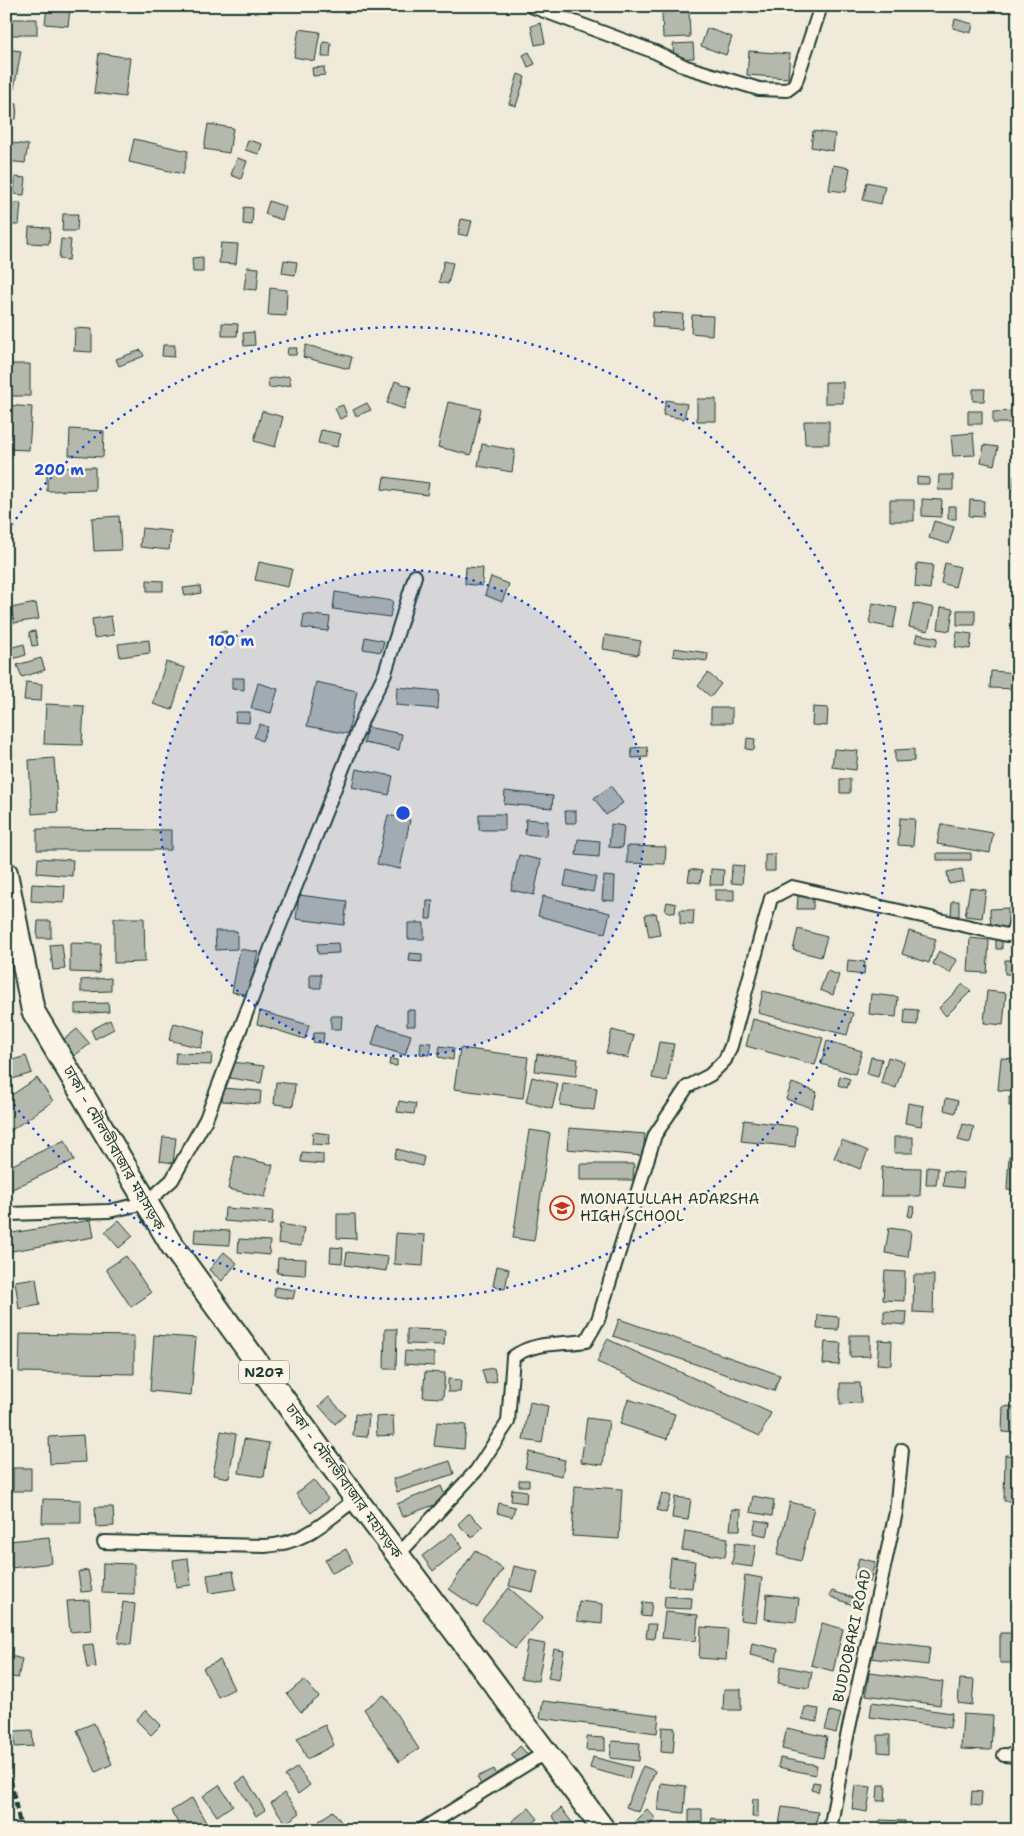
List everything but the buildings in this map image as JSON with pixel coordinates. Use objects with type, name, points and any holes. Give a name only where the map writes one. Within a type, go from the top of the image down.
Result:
[{"type":"highway","name":"ঢাকা - মৌলভীবাজার মহাসড়ক","points":[[6,873],[33,1011],[170,1244],[398,1555],[604,1830]]},
{"type":"street","points":[[530,6],[655,52],[686,67],[759,90],[787,90],[796,84],[820,6]]},
{"type":"street","points":[[8,1214],[110,1211],[146,1203],[172,1180],[206,1119],[271,948],[363,718],[386,673],[416,576]]},
{"type":"street","points":[[398,1555],[476,1471],[508,1422],[513,1357],[524,1348],[541,1344],[586,1341],[598,1320],[655,1135],[686,1088],[710,1075],[725,1060],[732,1046],[771,898],[792,886],[850,898],[1001,935],[1012,934],[1018,915]]},
{"type":"street","name":"BUDDOBARI ROAD","points":[[830,1830],[845,1746],[896,1512],[902,1450]]},
{"type":"street","points":[[104,1542],[286,1545],[308,1534],[356,1498]]},
{"type":"street","points":[[421,1830],[546,1752]]},
{"type":"street","points":[[1004,1755],[1018,1756]]},
{"type":"railway","points":[[6,1755],[21,1830]]},
{"type":"place","name":"MONAIULLAH ADARSHA HIGH SCHOOL","points":[[562,1208]]}]
